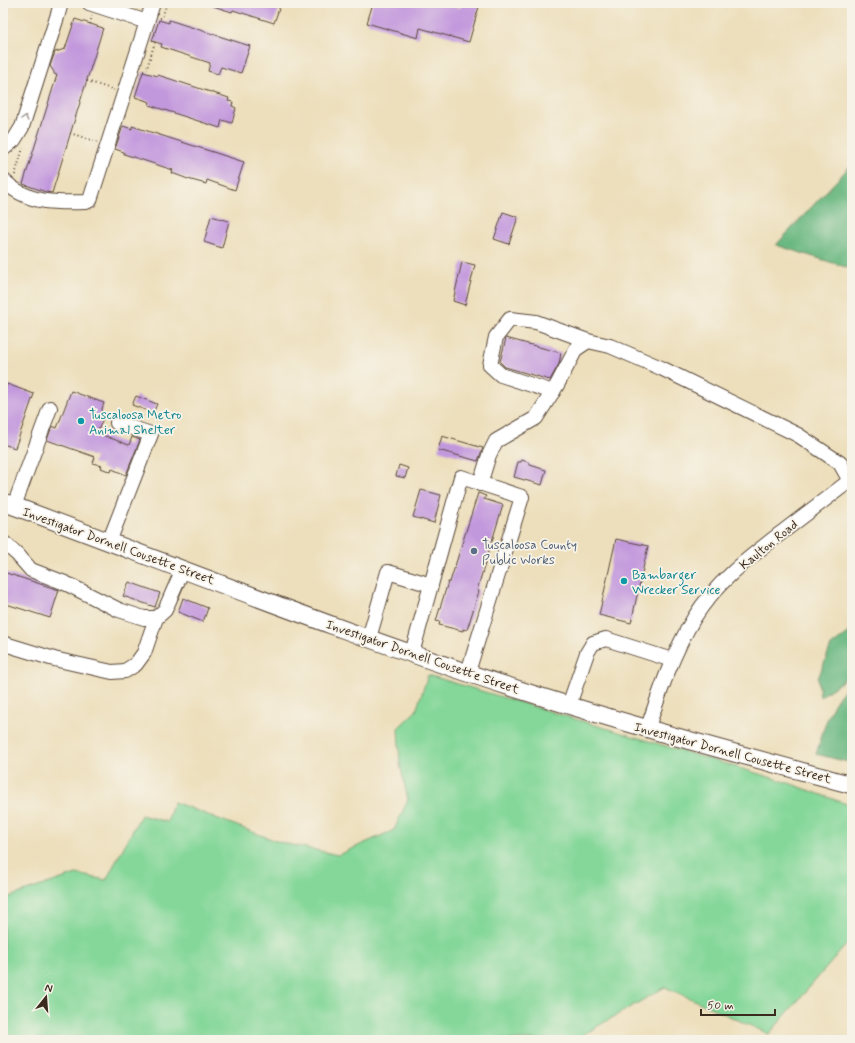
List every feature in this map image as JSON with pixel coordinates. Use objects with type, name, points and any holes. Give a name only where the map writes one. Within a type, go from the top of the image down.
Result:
[{"type":"main road","name":"Investigator Dornell Cousette Street","points":[[8,504],[369,638],[468,672],[648,730],[852,785]]},
{"type":"street","points":[[3,149],[14,140],[22,127],[61,3]]},
{"type":"street","points":[[90,3],[147,22]]},
{"type":"street","points":[[9,179],[11,188],[20,194],[37,200],[54,203],[86,202],[90,200],[153,3]]},
{"type":"street","points":[[553,392],[501,375],[490,366],[496,336],[510,319],[536,322],[588,341],[610,346],[661,368],[798,435],[840,463],[851,480]]},
{"type":"street","points":[[480,484],[489,455],[496,441],[536,418],[553,392],[576,349],[588,341]]},
{"type":"street","points":[[8,504],[50,408]]},
{"type":"street","points":[[110,542],[150,434],[117,422]]},
{"type":"street","points":[[412,653],[461,478],[522,497],[468,672]]},
{"type":"street","name":"Kaulton Road","points":[[648,730],[663,682],[672,660],[695,617],[717,588],[761,548],[851,480]]},
{"type":"street","points":[[3,542],[17,554],[31,570],[65,583],[119,610],[144,618],[156,618]]},
{"type":"street","points":[[5,644],[54,659],[112,672],[125,671],[136,664],[144,653],[156,618],[165,610],[183,569]]},
{"type":"street","points":[[369,638],[388,572],[431,585]]},
{"type":"street","points":[[569,705],[587,653],[593,643],[606,639],[672,660]]},
{"type":"path","points":[[70,133],[102,143]]},
{"type":"path","points":[[9,179],[25,142]]},
{"type":"green space","points":[[852,164],[852,269],[776,245]]},
{"type":"green space","points":[[852,630],[852,674],[820,697],[818,678],[831,646]]},
{"type":"green space","points":[[428,675],[786,782],[852,806],[852,938],[769,1034],[665,987],[574,1040],[3,1040],[3,899],[76,874],[106,880],[141,815],[167,822],[174,802],[279,842],[338,855],[394,830],[408,800],[400,764],[398,728],[416,711]]},
{"type":"green space","points":[[852,684],[852,763],[816,754],[833,706],[844,690]]},
{"type":"building","points":[[210,3],[281,3],[274,23],[233,10],[232,12],[210,5]]},
{"type":"building","points":[[373,3],[442,3],[460,8],[462,3],[480,3],[469,42],[420,28],[418,38],[367,23]]},
{"type":"building","points":[[75,19],[103,28],[52,193],[23,184],[57,75],[54,74],[50,66],[55,52],[65,49]]},
{"type":"building","points":[[159,20],[169,23],[169,20],[250,46],[241,73],[221,67],[218,74],[208,71],[210,63],[161,47],[162,44],[152,41]]},
{"type":"building","points":[[143,72],[158,75],[229,98],[228,101],[233,102],[232,106],[236,108],[232,123],[222,120],[220,128],[149,105],[150,102],[135,97]]},
{"type":"building","points":[[123,126],[132,129],[132,126],[244,162],[235,190],[207,180],[206,184],[188,179],[172,173],[173,170],[124,154],[124,152],[115,149]]},
{"type":"building","points":[[503,212],[518,217],[509,244],[494,239]]},
{"type":"building","points":[[211,216],[229,221],[222,248],[204,242]]},
{"type":"building","points":[[462,262],[475,265],[465,305],[453,301]]},
{"type":"building","points":[[506,338],[561,353],[559,364],[550,380],[505,367],[500,362]]},
{"type":"building","points":[[7,384],[34,394],[15,448],[3,444],[3,396]]},
{"type":"building","points":[[71,391],[104,403],[100,415],[104,416],[97,433],[129,445],[132,437],[140,440],[126,475],[112,469],[111,472],[101,468],[102,466],[93,463],[95,457],[47,440],[52,426],[57,428]]},
{"type":"building","points":[[136,396],[157,404],[153,413],[132,405]]},
{"type":"building","points":[[442,436],[483,448],[478,461],[438,450]]},
{"type":"building","points":[[522,460],[530,463],[530,465],[546,470],[542,485],[514,477],[518,462],[521,462]]},
{"type":"building","points":[[399,465],[408,468],[405,478],[396,476]]},
{"type":"building","points":[[421,490],[441,495],[434,523],[413,517]]},
{"type":"building","points":[[478,493],[486,496],[484,499],[503,505],[477,590],[479,591],[467,630],[463,629],[463,631],[439,625],[440,622],[436,621]]},
{"type":"building","name":"Bambarger Wrecker Service","points":[[616,539],[648,546],[631,623],[599,615]]},
{"type":"building","points":[[3,572],[59,590],[50,618],[3,603]]},
{"type":"building","points":[[129,582],[160,593],[155,607],[123,596]]},
{"type":"building","points":[[183,598],[208,608],[203,622],[178,612]]},
{"type":"place","name":"Tuscaloosa Metro Animal Shelter","points":[[81,421]]},
{"type":"place","name":"Tuscaloosa County Public Works","points":[[474,551]]},
{"type":"place","name":"Bambarger Wrecker Service","points":[[624,581]]}]
